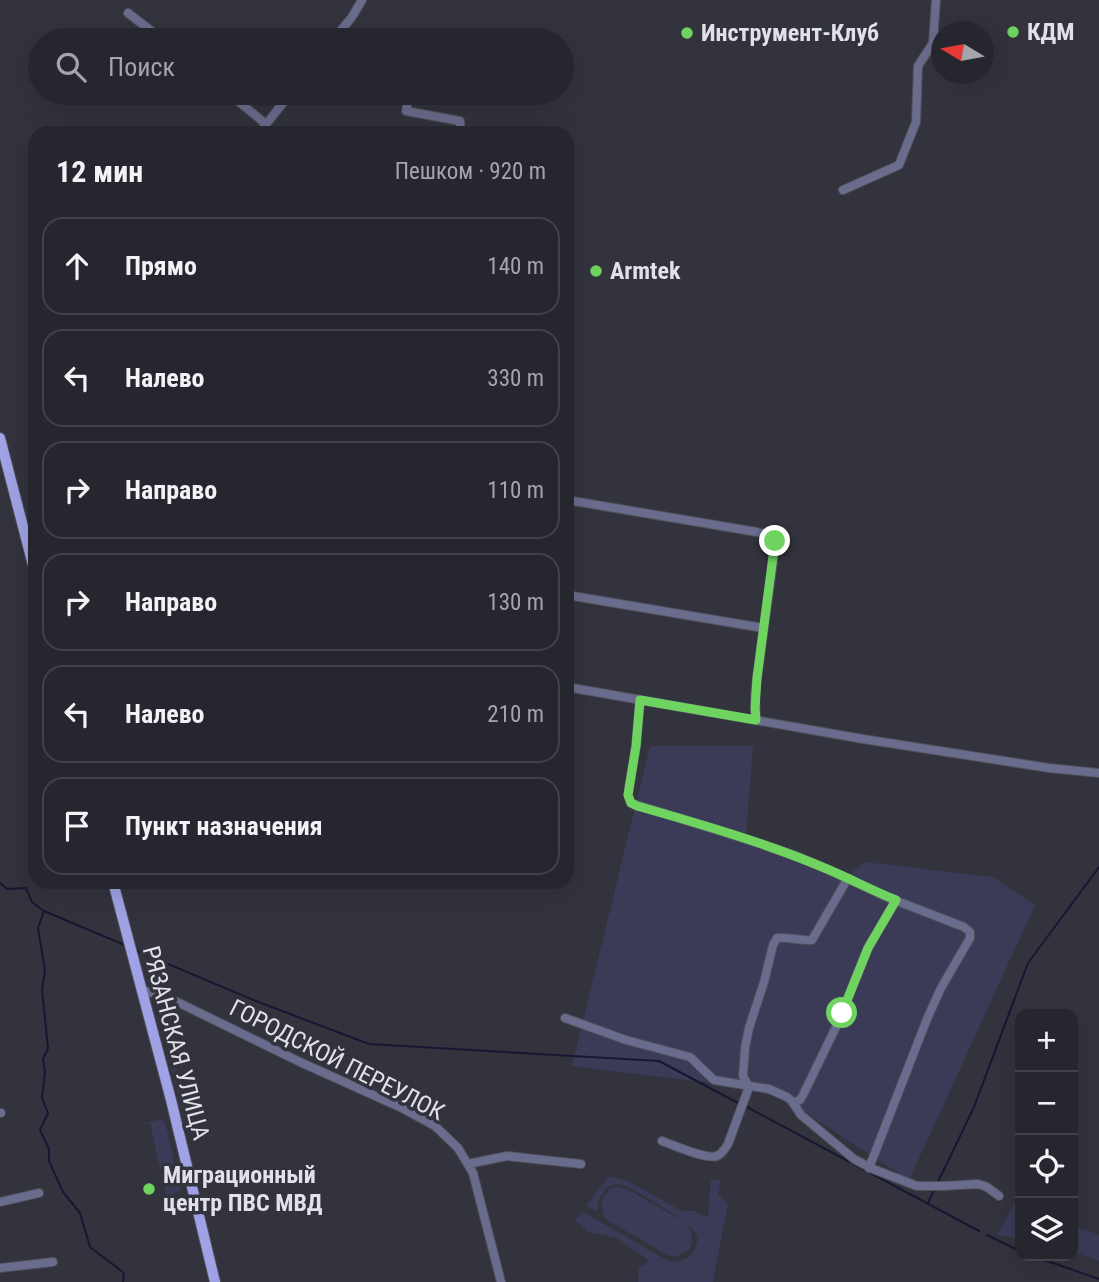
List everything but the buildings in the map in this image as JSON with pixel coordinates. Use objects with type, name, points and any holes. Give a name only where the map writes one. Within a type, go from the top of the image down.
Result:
[{"type":"main road","points":[[0,438],[28,546]]},
{"type":"main road","name":"РЯЗАНСКАЯ УЛИЦА","points":[[115,889],[171,1100],[215,1282]]},
{"type":"street","points":[[343,28],[362,0]]},
{"type":"street","points":[[843,190],[899,165],[916,122],[918,66],[933,43],[936,0]]},
{"type":"street","points":[[128,13],[147,28]]},
{"type":"street","points":[[243,105],[267,124],[282,105]]},
{"type":"street","points":[[408,105],[406,111],[460,121],[460,126]]},
{"type":"street","points":[[574,501],[671,516],[771,536],[775,541],[755,695],[756,720]]},
{"type":"street","points":[[574,597],[763,628]]},
{"type":"street","points":[[574,688],[863,739],[1099,773]]},
{"type":"street","points":[[640,700],[628,795],[631,803],[818,865],[970,932],[927,1019],[869,1168]]},
{"type":"street","points":[[662,1142],[709,1157],[718,1156],[728,1144],[749,1087],[743,1076],[745,1048],[773,945],[777,938],[784,937],[800,941],[812,940],[848,878]]},
{"type":"street","points":[[793,1103],[803,1095],[839,1020],[868,948],[896,900]]},
{"type":"street","name":"ГОРОДСКОЙ ПЕРЕУЛОК","points":[[141,990],[165,996],[435,1126],[458,1148],[473,1173],[501,1282]]},
{"type":"street","points":[[565,1018],[626,1040],[690,1057],[714,1080],[769,1090],[787,1097],[801,1115],[854,1159],[869,1168],[917,1186],[978,1184],[999,1196]]},
{"type":"street","points":[[468,1164],[507,1156],[581,1164]]},
{"type":"street","points":[[0,1202],[39,1193]]},
{"type":"street","points":[[0,1268],[53,1262]]},
{"type":"shaded area","points":[[650,746],[753,746],[746,835],[844,880],[864,862],[993,877],[1035,905],[909,1180],[771,1090],[572,1066]]},
{"type":"shaded area","points":[[174,1064],[189,1121],[185,1122],[170,1065]]},
{"type":"shaded area","points":[[159,1120],[166,1126],[181,1191],[166,1195],[150,1123],[135,1125]]},
{"type":"shaded area","points":[[609,1176],[628,1181],[682,1211],[695,1211],[708,1216],[711,1180],[721,1179],[718,1194],[728,1204],[713,1282],[638,1282],[639,1268],[649,1261],[617,1238],[588,1232],[575,1220],[583,1212],[670,1262],[690,1256],[698,1236],[687,1223],[692,1242],[689,1250],[676,1257],[667,1255],[604,1218],[604,1198],[612,1188],[619,1187],[685,1222],[632,1189],[613,1184],[605,1189],[600,1197],[597,1211],[586,1206]]},
{"type":"shaded area","points":[[1015,1203],[1015,1237],[997,1235]]},
{"type":"shaded area","points":[[1078,1227],[1099,1235],[1099,1261],[1078,1254]]},
{"type":"waterway","points":[[938,1182],[974,1107],[1028,963],[1099,867]]},
{"type":"waterway","points":[[0,883],[7,889],[26,888],[32,902],[44,911],[38,928],[45,971],[42,989],[48,1048],[43,1059],[45,1072],[42,1098],[48,1113],[40,1130],[49,1149],[49,1161],[63,1192],[80,1213],[90,1247],[124,1273],[123,1282]]},
{"type":"waterway","points":[[44,911],[127,946]]},
{"type":"waterway","points":[[135,950],[256,1001],[369,1044],[659,1061],[740,1104]]},
{"type":"waterway","points":[[745,1106],[979,1231]]},
{"type":"waterway","points":[[928,1203],[934,1190]]},
{"type":"waterway","points":[[987,1235],[1015,1249]]},
{"type":"waterway","points":[[1047,1261],[1099,1279]]},
{"type":"place","name":"КДМ","points":[[1013,32]]},
{"type":"place","name":"Инструмент-Клуб","points":[[687,33]]},
{"type":"place","name":"Armtek","points":[[596,271]]},
{"type":"place","name":"Миграционный центр ПВС МВД","points":[[149,1189]]},
{"type":"route","points":[[775,541],[757,678],[756,720],[640,700],[628,799],[637,806],[799,858],[896,900],[874,935],[842,1013]]}]
